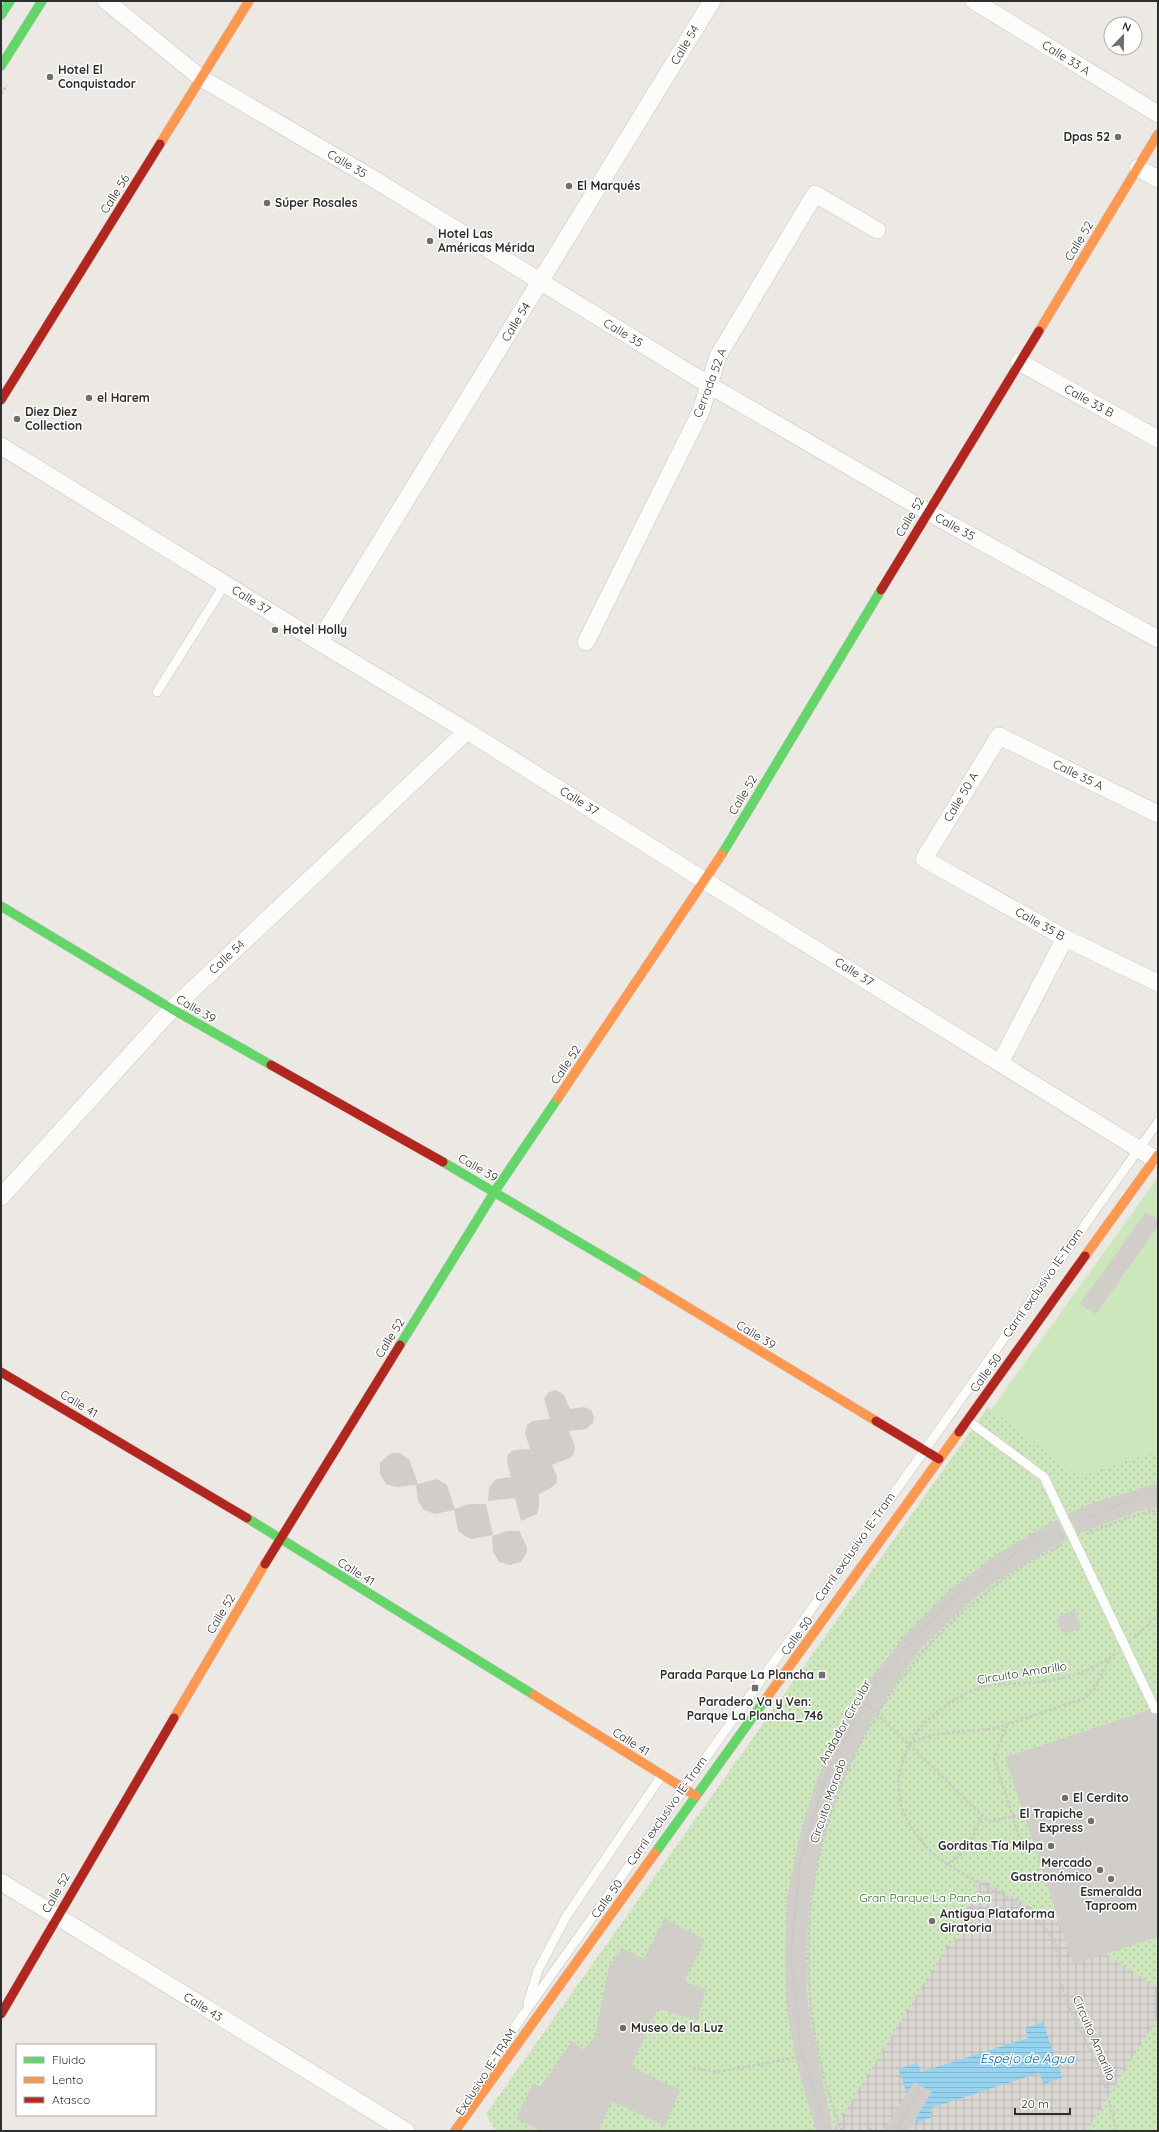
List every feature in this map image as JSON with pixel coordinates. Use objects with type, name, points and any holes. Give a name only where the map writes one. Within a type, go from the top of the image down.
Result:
[{"type":"main road","points":[[1,15],[10,1]]},
{"type":"main road","points":[[1,66],[42,1]]},
{"type":"main road","name":"Calle 56","points":[[1,400],[249,1]]},
{"type":"main road","name":"Calle 52","points":[[1,2014],[57,1916],[280,1538],[495,1191],[705,881],[1158,134]]},
{"type":"main road","name":"Calle 39","points":[[1,906],[172,1009],[495,1191],[939,1459]]},
{"type":"main road","name":"Calle 50","points":[[455,2131],[1157,1157]]},
{"type":"main road","name":"Calle 41","points":[[1,1372],[280,1538],[696,1796]]},
{"type":"street","name":"Calle 35","points":[[106,1],[201,78],[377,181],[540,283],[709,385],[928,512],[1158,639]]},
{"type":"street","name":"Calle 54","points":[[319,642],[712,1]]},
{"type":"street","name":"Calle 33 A","points":[[974,1],[1158,114]]},
{"type":"street","points":[[1138,168],[1158,179]]},
{"type":"street","name":"Cerrada 52 A","points":[[586,642],[701,410],[718,356],[815,194],[877,230]]},
{"type":"street","name":"Calle 33 B","points":[[1019,362],[1158,439]]},
{"type":"street","name":"Calle 37","points":[[1,446],[319,642],[467,730],[705,881],[1139,1149],[1157,1157]]},
{"type":"street","name":"Calle 54","points":[[1,1197],[172,1009],[467,730]]},
{"type":"street","name":"Calle 35 A","points":[[999,736],[1158,814]]},
{"type":"street","name":"Calle 50 A","points":[[924,859],[999,736]]},
{"type":"street","name":"Calle 35 B","points":[[924,859],[1065,938],[1158,983]]},
{"type":"street","points":[[1000,1063],[1065,938]]},
{"type":"street","name":"Calle 43","points":[[1,1882],[406,2131]]},
{"type":"lane","points":[[157,692],[225,584]]},
{"type":"lane","name":"Carril exclusivo IE-Tram","points":[[525,2012],[1158,1122]]},
{"type":"lane","points":[[967,1420],[1044,1477],[1155,1709]]},
{"type":"lane","points":[[525,2012],[538,1970],[566,1917],[662,1775]]},
{"type":"lane","name":"Exclusivo IE-TRAM","points":[[447,2131],[525,2012]]},
{"type":"path","name":"Andador Circular","points":[[826,2131],[800,2044],[791,1954],[800,1863],[826,1776],[877,1681],[949,1600],[1037,1538],[1137,1497],[1158,1494]]},
{"type":"path","name":"Circuito Morado","points":[[842,2131],[821,2067],[813,2027],[808,1986],[808,1945],[810,1904],[817,1864],[829,1818],[840,1786],[857,1749],[877,1714],[900,1680],[922,1653],[955,1619],[986,1592],[1019,1569],[1074,1539],[1130,1517],[1158,1510]]},
{"type":"path","name":"Circuito Amarillo","points":[[1116,2131],[1099,2070],[1077,2026],[1062,1983],[1054,1939],[1042,1924],[1025,1910],[947,1864],[923,1844],[905,1818],[899,1799],[899,1778],[909,1744],[929,1719],[953,1700],[970,1691],[993,1685],[1056,1679],[1083,1671],[1110,1658],[1158,1615]]},
{"type":"path","points":[[909,1744],[937,1734],[996,1728],[1085,1698],[1094,1690],[1110,1658]]},
{"type":"path","points":[[866,1703],[988,1821],[1024,1815]]},
{"type":"path","points":[[1007,1725],[994,1759],[1024,1851]]},
{"type":"path","points":[[947,1864],[955,1861],[975,1834],[982,1814]]},
{"type":"path","points":[[694,2068],[718,2072],[804,2056]]},
{"type":"path","points":[[894,2131],[920,2091]]},
{"type":"green space","points":[[1158,1177],[1158,1451],[1078,1476],[991,1410]]},
{"type":"green space","name":"Gran Parque La Pancha","points":[[988,1407],[1078,1476],[1158,1451],[1158,2131],[496,2131],[486,2114]]},
{"type":"shaded area","points":[[982,1879],[1060,1924],[1158,1988],[1158,2017],[1087,2131],[833,2131],[947,1946],[959,1937],[964,1928],[964,1913]]},
{"type":"water","name":"Espejo de Agua","points":[[1043,2022],[1062,2078],[1044,2084],[1039,2073],[930,2108],[932,2117],[916,2123],[899,2069],[918,2063],[921,2072],[1028,2038],[1025,2028]]},
{"type":"building","points":[[1146,1212],[1158,1220],[1158,1226],[1096,1314],[1080,1304]]},
{"type":"building","points":[[556,1390],[564,1395],[570,1409],[584,1407],[591,1410],[594,1416],[593,1423],[586,1429],[569,1431],[575,1446],[574,1453],[570,1458],[552,1465],[557,1476],[557,1483],[539,1494],[539,1507],[537,1514],[521,1521],[515,1498],[488,1501],[489,1487],[496,1479],[511,1477],[507,1462],[508,1454],[514,1450],[530,1449],[525,1433],[527,1425],[533,1421],[550,1419],[544,1398],[549,1392]]},
{"type":"building","points":[[399,1453],[409,1459],[418,1484],[437,1479],[447,1485],[455,1509],[469,1504],[486,1504],[493,1535],[472,1539],[466,1537],[458,1531],[454,1510],[435,1514],[424,1510],[418,1501],[416,1485],[396,1487],[386,1484],[380,1474],[380,1463],[388,1455]]},
{"type":"building","points":[[1158,1483],[1158,1507],[1139,1511],[1078,1534],[1068,1514],[1093,1503]]},
{"type":"building","points":[[1057,1519],[1067,1539],[999,1579],[966,1605],[919,1650],[872,1719],[839,1787],[827,1820],[816,1866],[809,1909],[806,1944],[806,1982],[810,2019],[833,2131],[816,2131],[796,2061],[787,2010],[785,1961],[787,1897],[800,1835],[816,1782],[842,1725],[873,1676],[909,1630],[951,1589],[997,1554]]},
{"type":"building","points":[[507,1531],[519,1531],[527,1547],[527,1552],[521,1562],[510,1565],[499,1562],[493,1552],[492,1536]]},
{"type":"building","points":[[1074,1610],[1082,1627],[1064,1635],[1056,1618]]},
{"type":"building","name":"Mercado Gastronómico","points":[[1149,1710],[1152,1714],[1158,1714],[1158,1937],[1073,1964],[1005,1757]]},
{"type":"building","name":"Museo de la Luz","points":[[664,1918],[705,1940],[684,1982],[706,1989],[697,2020],[658,2009],[632,2064],[636,2067],[635,2069],[680,2090],[665,2126],[612,2101],[598,2131],[542,2131],[516,2119],[533,2083],[540,2087],[572,2041],[584,2050],[595,2036],[609,1967],[622,1948],[644,1959]]},
{"type":"building","points":[[914,2082],[932,2092],[908,2131],[883,2131]]},
{"type":"traffic: fast","points":[[1,15],[10,1]]},
{"type":"traffic: fast","points":[[1,66],[42,1]]},
{"type":"traffic: fast","points":[[722,854],[881,590]]},
{"type":"traffic: fast","points":[[1,906],[172,1009],[271,1065]]},
{"type":"traffic: fast","points":[[400,1345],[495,1191],[558,1098]]},
{"type":"traffic: fast","points":[[443,1162],[643,1280]]},
{"type":"traffic: fast","points":[[247,1518],[534,1695]]},
{"type":"traffic: fast","points":[[655,1853],[765,1700]]},
{"type":"traffic: slow","points":[[160,144],[249,1]]},
{"type":"traffic: slow","points":[[1039,331],[1158,134]]},
{"type":"traffic: slow","points":[[558,1098],[722,854]]},
{"type":"traffic: slow","points":[[1085,1256],[1158,1155]]},
{"type":"traffic: slow","points":[[643,1280],[876,1421]]},
{"type":"traffic: slow","points":[[765,1700],[959,1432]]},
{"type":"traffic: slow","points":[[174,1718],[265,1564]]},
{"type":"traffic: slow","points":[[534,1695],[696,1796]]},
{"type":"traffic: slow","points":[[455,2131],[655,1853]]},
{"type":"traffic: jam","points":[[1,400],[160,144]]},
{"type":"traffic: jam","points":[[881,590],[1039,331]]},
{"type":"traffic: jam","points":[[271,1065],[443,1162]]},
{"type":"traffic: jam","points":[[959,1432],[1085,1256]]},
{"type":"traffic: jam","points":[[265,1564],[400,1345]]},
{"type":"traffic: jam","points":[[1,1372],[247,1518]]},
{"type":"traffic: jam","points":[[876,1421],[939,1459]]},
{"type":"traffic: jam","points":[[1,2014],[174,1718]]},
{"type":"place","name":"Hotel El Conquistador","points":[[50,77]]},
{"type":"place","name":"Dpas 52","points":[[1118,137]]},
{"type":"place","name":"El Marqués","points":[[569,186]]},
{"type":"place","name":"Súper Rosales","points":[[267,203]]},
{"type":"place","name":"Hotel Las Américas Mérida","points":[[430,241]]},
{"type":"place","name":"el Harem","points":[[89,398]]},
{"type":"place","name":"Diez Diez Collection","points":[[17,419]]},
{"type":"place","name":"Hotel Holly","points":[[275,630]]},
{"type":"place","name":"Parada Parque La Plancha","points":[[822,1675]]},
{"type":"place","name":"Paradero Va y Ven: Parque La Plancha_746","points":[[755,1688]]},
{"type":"place","name":"El Cerdito","points":[[1065,1798]]},
{"type":"place","name":"El Trapiche Express","points":[[1091,1821]]},
{"type":"place","name":"Gorditas Tía Milpa","points":[[1051,1846]]},
{"type":"place","name":"Mercado Gastronómico","points":[[1100,1870]]},
{"type":"place","name":"Esmeralda Taproom","points":[[1111,1879]]},
{"type":"place","name":"Antigua Plataforma Giratoria","points":[[932,1921]]},
{"type":"place","name":"Museo de la Luz","points":[[623,2028]]}]
